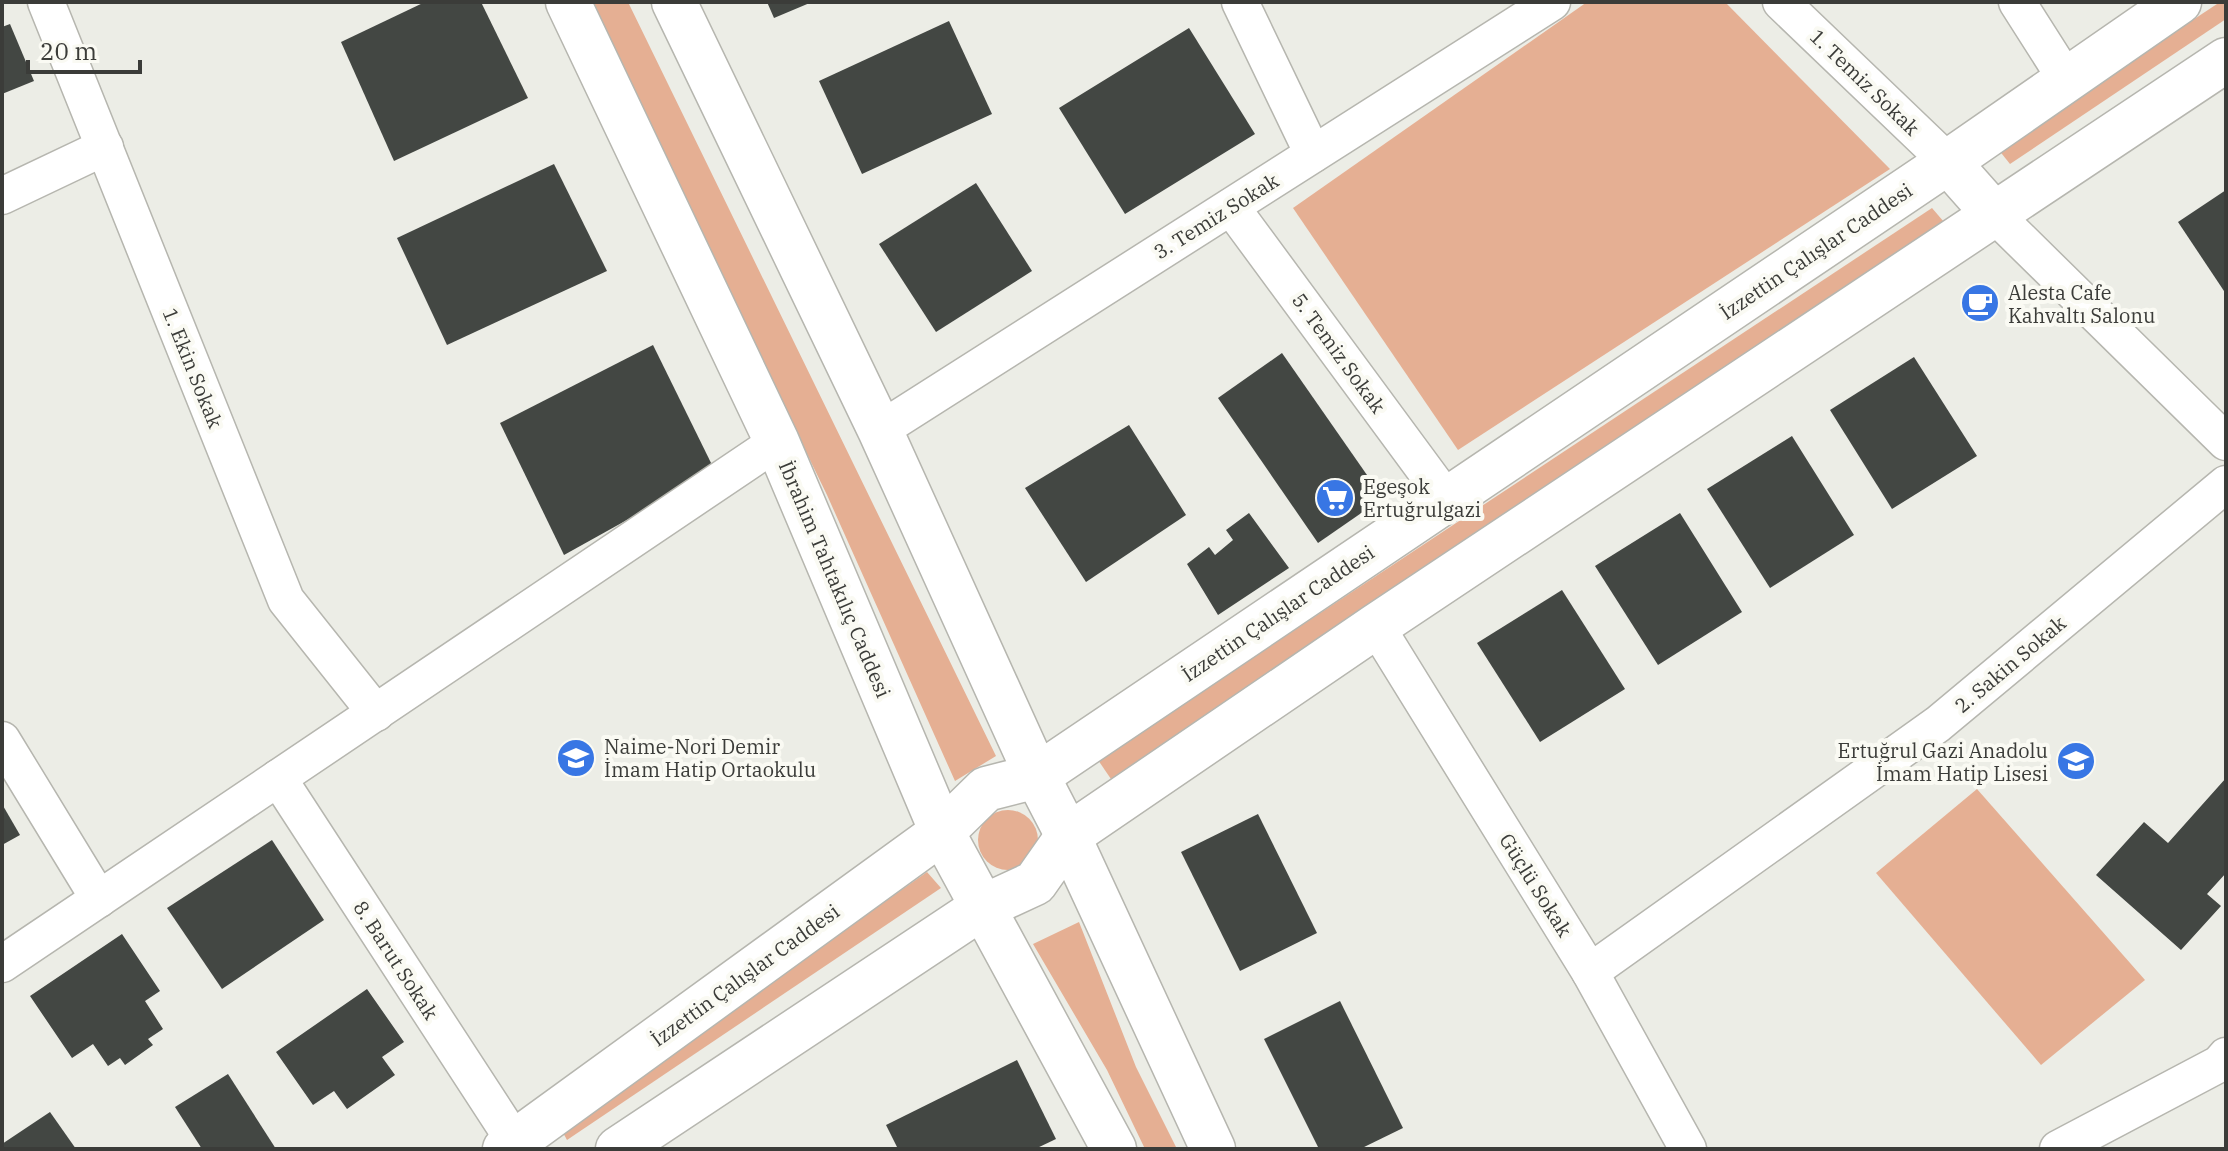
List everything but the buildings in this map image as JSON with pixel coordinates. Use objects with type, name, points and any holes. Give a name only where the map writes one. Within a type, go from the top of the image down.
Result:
[{"type":"street","name":"1. Ekin Sokak","points":[[46,2],[286,600],[376,713]]},
{"type":"street","name":"İbrahim Tahtakılıç Caddesi","points":[[568,2],[777,442],[942,832],[981,908],[1087,1093],[1114,1149]]},
{"type":"street","points":[[674,2],[880,430],[1037,776],[1068,836],[1213,1149]]},
{"type":"street","points":[[1240,2],[1313,154]]},
{"type":"street","name":"3. Temiz Sokak","points":[[880,430],[1552,2]]},
{"type":"street","name":"1. Temiz Sokak","points":[[1781,2],[1948,162]]},
{"type":"street","points":[[2017,2],[2066,79]]},
{"type":"street","name":"İzzettin Çalışlar Caddesi","points":[[514,1147],[942,832],[986,789],[1037,776],[1948,162],[2179,2]]},
{"type":"street","points":[[618,1149],[981,908],[1035,883],[1068,836],[1376,626],[2226,60]]},
{"type":"street","points":[[2,196],[105,147]]},
{"type":"street","points":[[1948,162],[1995,215],[2226,442]]},
{"type":"street","name":"5. Temiz Sokak","points":[[1231,207],[1447,500]]},
{"type":"street","points":[[2,964],[777,442]]},
{"type":"street","name":"2. Sakin Sokak","points":[[1590,972],[1938,724],[2226,484]]},
{"type":"street","name":"Güçlü Sokak","points":[[1376,626],[1590,972],[1688,1149]]},
{"type":"street","points":[[2,740],[99,899]]},
{"type":"street","name":"8. Barut Sokak","points":[[278,778],[514,1147]]},
{"type":"street","points":[[2058,1149],[2224,1064]]},
{"type":"shaded area","points":[[587,2],[628,2],[996,756],[955,781],[827,495]]},
{"type":"shaded area","points":[[1587,2],[1725,2],[1890,169],[1458,450],[1293,208]]},
{"type":"shaded area","points":[[2220,2],[2226,2],[2226,19],[2010,164],[1998,149]]},
{"type":"shaded area","points":[[1932,208],[1944,222],[1111,779],[1098,760]]},
{"type":"shaded area","points":[[1977,789],[2145,980],[2041,1065],[1876,873]]},
{"type":"shaded area","points":[[1008,810],[1020,812],[1029,819],[1036,828],[1036,852],[1029,861],[1020,868],[1008,870],[996,868],[987,861],[980,852],[978,840],[980,828],[987,819],[996,812]]},
{"type":"shaded area","points":[[927,872],[941,888],[567,1140],[561,1129]]},
{"type":"shaded area","points":[[1079,922],[1136,1067],[1177,1149],[1145,1149],[1107,1070],[1033,944]]},
{"type":"place","name":"Alesta Cafe Kahvaltı Salonu","points":[[1980,303]]},
{"type":"place","name":"Egeşok Ertuğrulgazi","points":[[1335,498]]},
{"type":"place","name":"Naime-Nori Demir İmam Hatip Ortaokulu","points":[[576,758]]},
{"type":"place","name":"Ertuğrul Gazi Anadolu İmam Hatip Lisesi","points":[[2076,761]]}]
